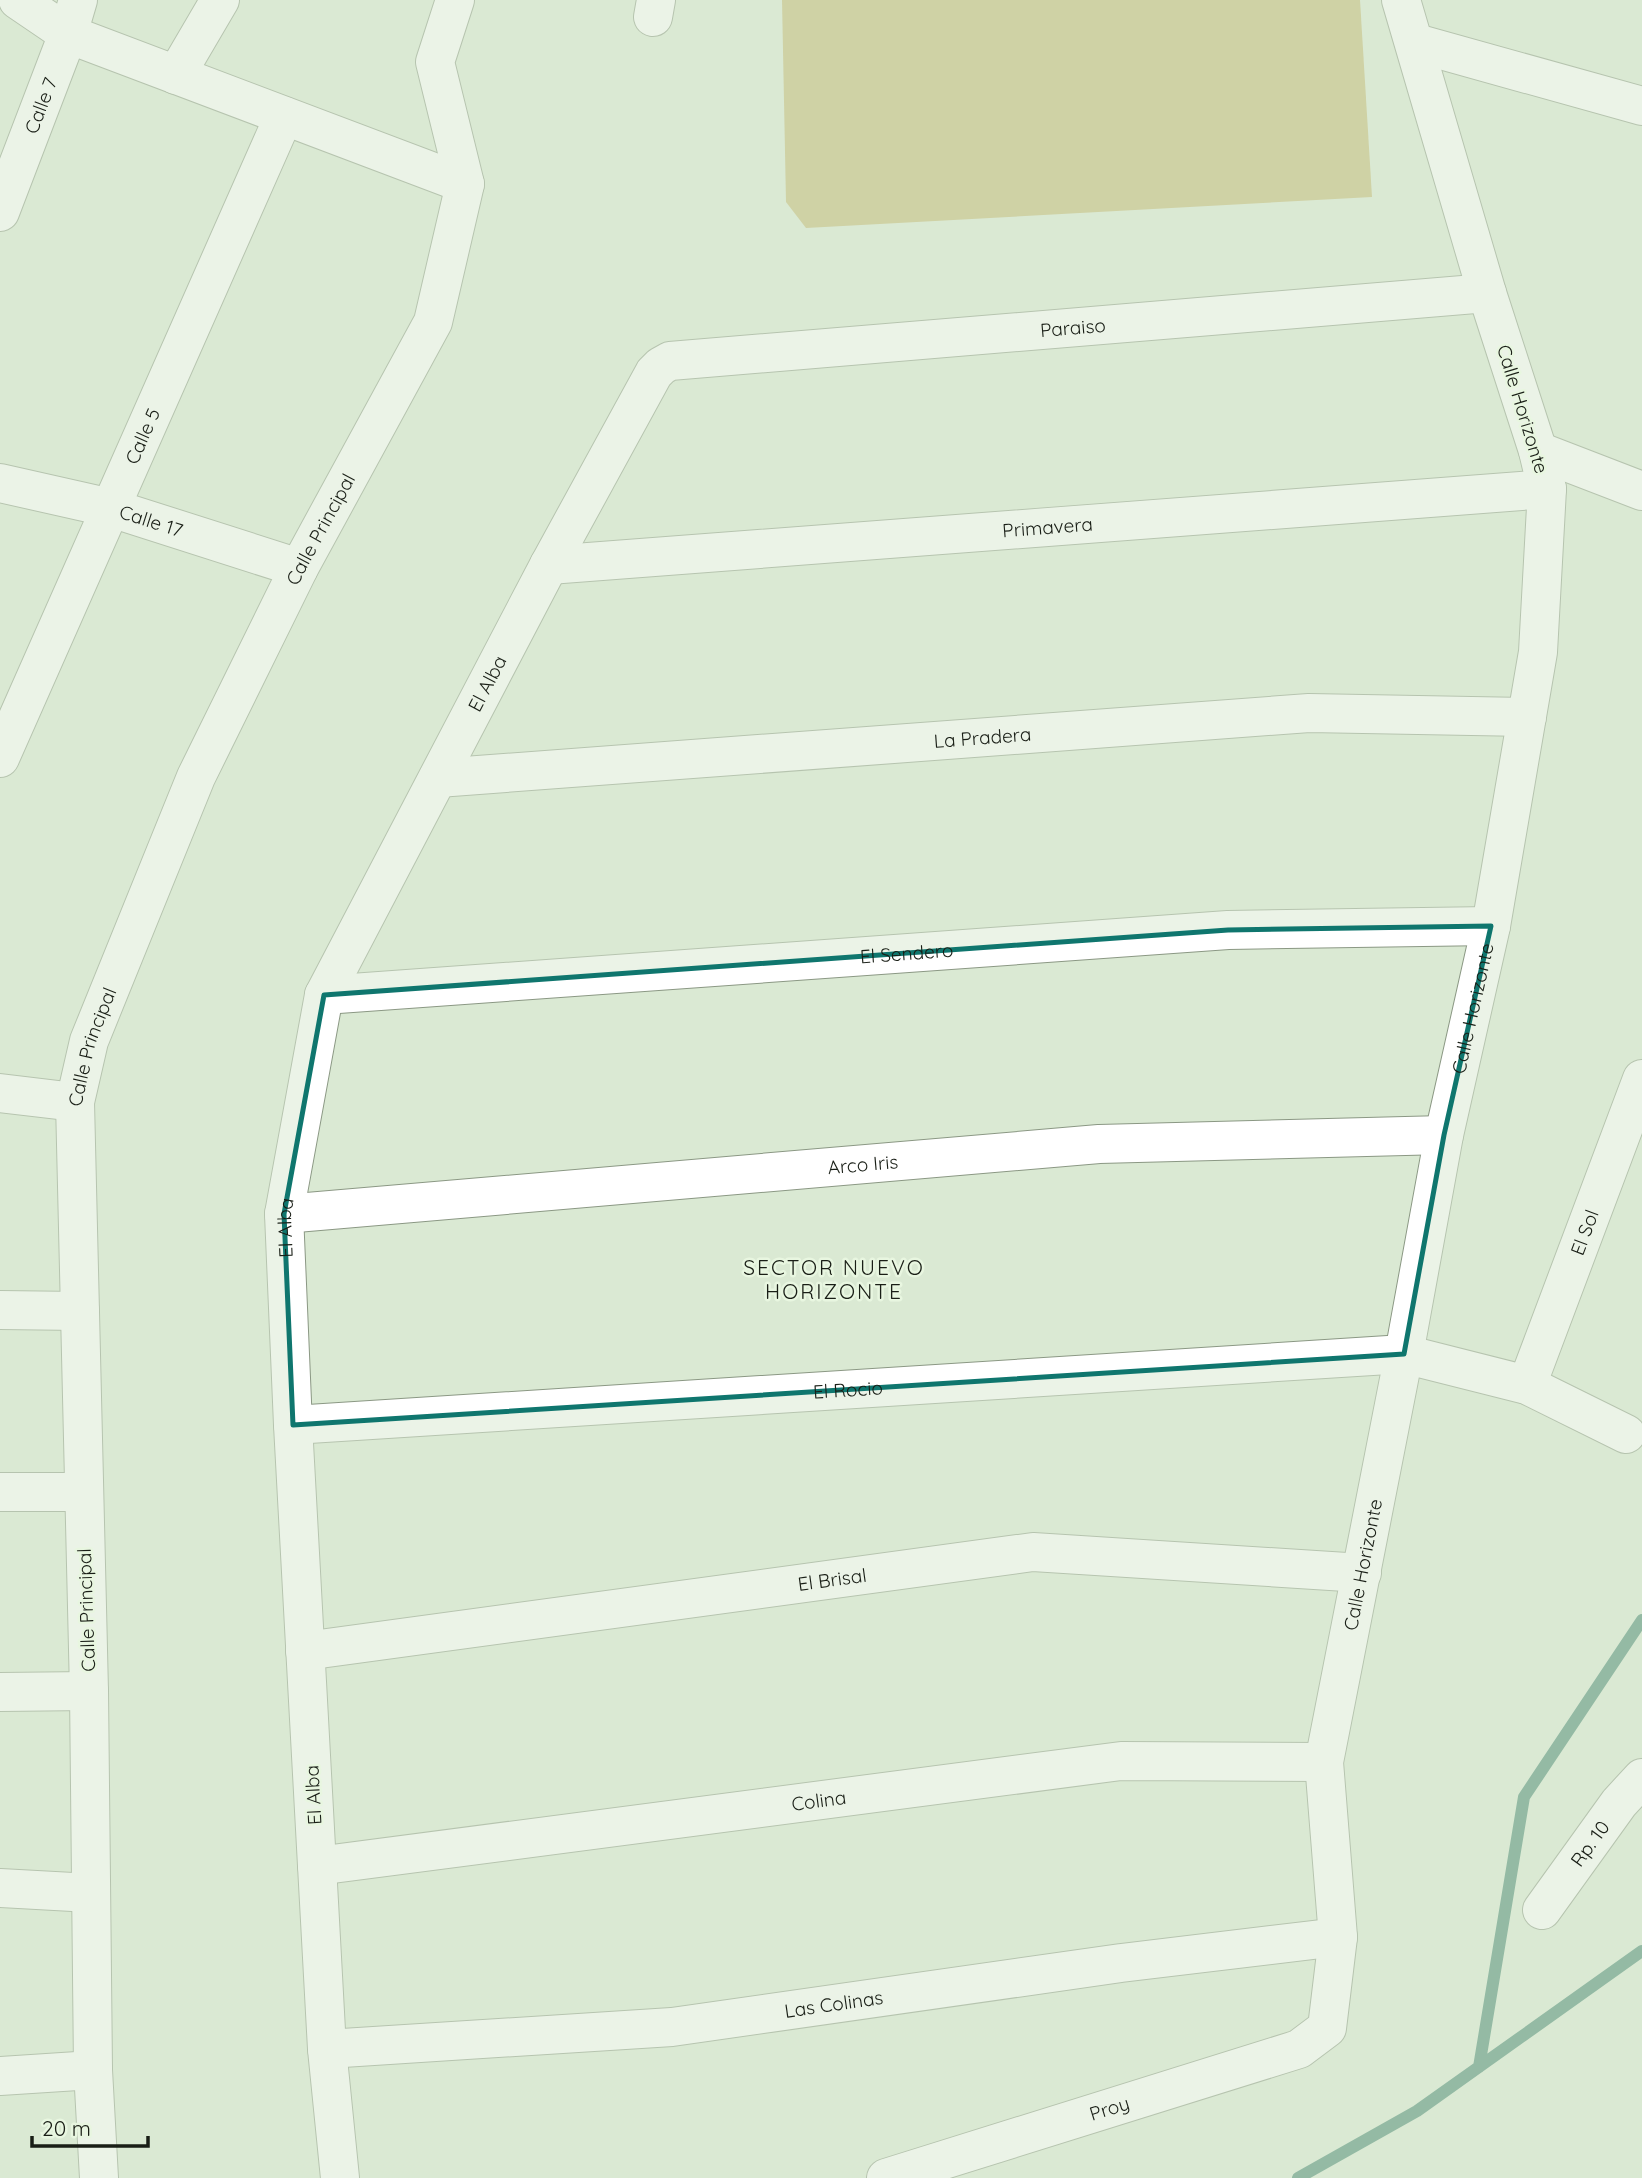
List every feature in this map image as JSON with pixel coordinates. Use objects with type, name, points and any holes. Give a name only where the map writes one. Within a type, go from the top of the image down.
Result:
[{"type":"street","points":[[18,0],[73,17],[176,75],[465,184]]},
{"type":"street","points":[[176,75],[220,0]]},
{"type":"street","name":"Calle Principal","points":[[99,2178],[93,2070],[89,1691],[75,1102],[89,1041],[196,777],[299,568],[433,322],[465,184],[435,62],[455,0]]},
{"type":"street","name":"Calle Horizonte","points":[[1327,2028],[1338,1937],[1324,1762],[1444,1135],[1491,926],[1538,652],[1547,489],[1538,451],[1487,293],[1416,43],[1401,0]]},
{"type":"street","name":"Calle 7","points":[[0,212],[73,17]]},
{"type":"street","points":[[1416,43],[1642,106]]},
{"type":"street","name":"Calle 5","points":[[0,758],[284,116]]},
{"type":"street","name":"Paraiso","points":[[661,366],[670,361],[1487,293]]},
{"type":"street","name":"El Alba","points":[[340,2178],[327,2049],[284,1214],[324,995],[549,565],[654,373],[661,366]]},
{"type":"street","points":[[1538,451],[1642,491]]},
{"type":"street","name":"Calle 17","points":[[0,483],[111,508],[299,568]]},
{"type":"street","name":"Primavera","points":[[549,565],[1547,489]]},
{"type":"street","name":"La Pradera","points":[[438,778],[1309,713],[1527,717]]},
{"type":"street","name":"El Sendero","points":[[324,995],[1228,929],[1491,926]]},
{"type":"street","name":"El Sol","points":[[1527,1385],[1642,1079]]},
{"type":"street","points":[[0,1093],[75,1102]]},
{"type":"street","name":"Arco Iris","points":[[284,1214],[1099,1144],[1444,1135]]},
{"type":"street","points":[[0,1310],[80,1311]]},
{"type":"street","name":"El Rocio","points":[[293,1425],[1404,1354],[1527,1385],[1626,1434]]},
{"type":"street","points":[[0,1492],[83,1492]]},
{"type":"street","name":"El Brisal","points":[[305,1651],[1033,1552],[1362,1573]]},
{"type":"street","points":[[0,1692],[89,1691]]},
{"type":"street","name":"Colina","points":[[317,1866],[1121,1761],[1324,1762]]},
{"type":"street","name":"Rp. 10","points":[[1542,1910],[1619,1803],[1642,1778]]},
{"type":"street","points":[[0,1888],[91,1893]]},
{"type":"street","name":"Las Colinas","points":[[327,2049],[672,2027],[1121,1963],[1338,1937]]},
{"type":"street","name":"Proy","points":[[886,2178],[1299,2049],[1327,2028]]},
{"type":"street","points":[[0,2076],[93,2070]]},
{"type":"highlighted area","points":[[1491,926],[1444,1135],[1404,1354],[293,1425],[284,1214],[324,995],[1228,930]]},
{"type":"shaded area","points":[[782,0],[1360,0],[1372,197],[806,228],[786,202]]},
{"type":"waterway","points":[[1479,2067],[1524,1797],[1642,1620]]},
{"type":"waterway","points":[[1298,2178],[1417,2111],[1642,1951]]},
{"type":"district","name":"SECTOR NUEVO HORIZONTE","points":[[834,1279]]}]
